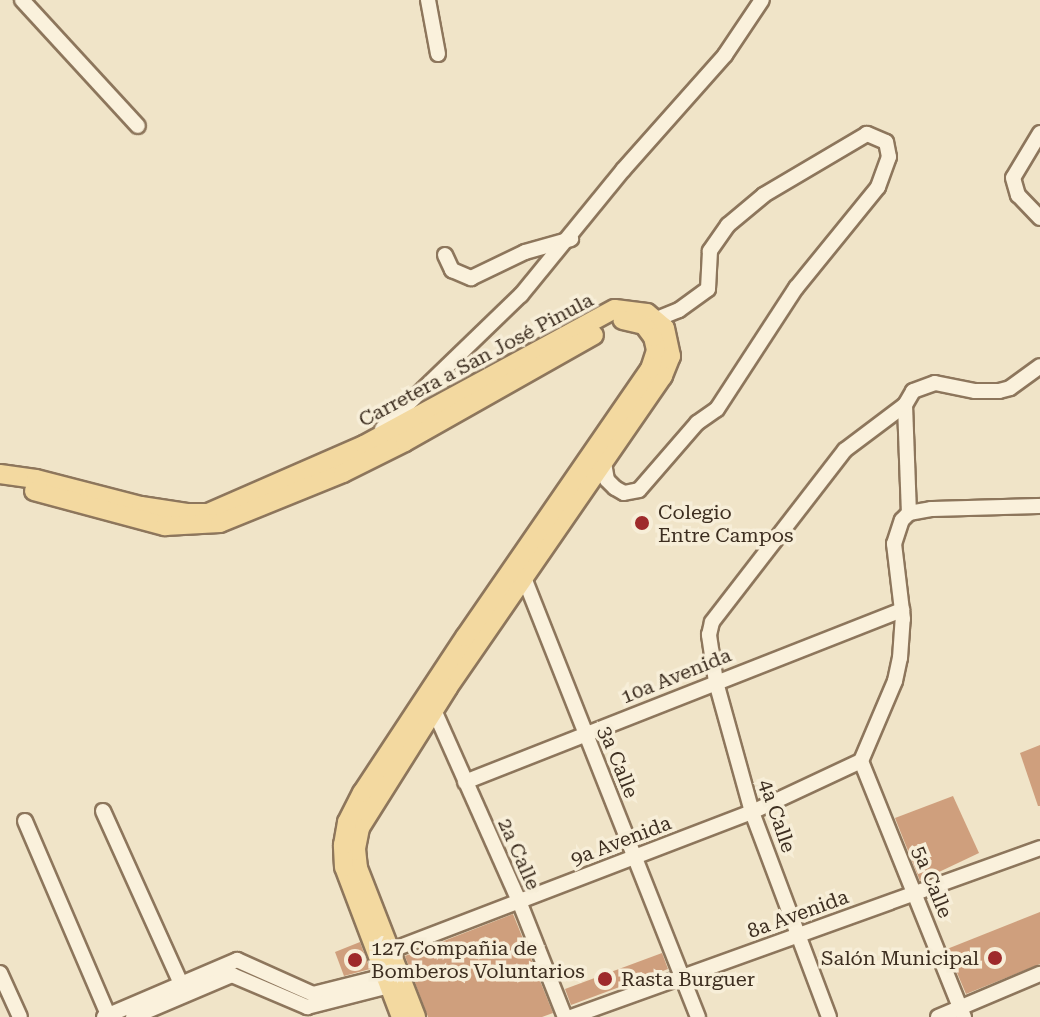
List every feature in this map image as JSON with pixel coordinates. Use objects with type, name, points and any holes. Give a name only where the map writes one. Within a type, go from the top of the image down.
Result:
[{"type":"main road","name":"Carretera a San José Pinula","points":[[0,474],[31,477],[141,506],[198,514],[218,510],[364,445],[615,309],[637,309],[657,319],[670,340],[670,362],[604,463],[521,571],[352,811],[343,850],[359,888]]},
{"type":"main road","name":"Carretera a San José Pinula","points":[[0,485],[33,490],[165,526],[220,523],[343,473],[405,442],[617,321],[639,322],[655,341],[650,369],[360,828],[356,857],[359,888]]},
{"type":"main road","points":[[359,888],[392,950],[416,1017]]},
{"type":"main road","points":[[359,888],[401,1017]]},
{"type":"street","points":[[22,0],[138,126]]},
{"type":"street","points":[[428,0],[438,54]]},
{"type":"street","points":[[364,445],[498,319],[571,238],[623,170],[725,55],[762,0]]},
{"type":"street","points":[[1040,133],[1013,178],[1018,195],[1040,218]]},
{"type":"street","points":[[604,463],[607,480],[615,488],[632,493],[697,423],[717,409],[796,288],[878,187],[889,157],[886,142],[867,134],[764,195],[728,225],[710,251],[708,289],[679,310],[657,319]]},
{"type":"street","points":[[445,255],[452,270],[471,278],[525,252],[571,238]]},
{"type":"street","points":[[909,513],[905,405],[913,391],[928,383],[975,391],[999,391],[1010,388],[1040,366]]},
{"type":"street","name":"4a Calle","points":[[829,1017],[752,812],[716,682],[709,635],[712,622],[845,450],[905,405]]},
{"type":"street","points":[[861,761],[895,681],[903,638],[894,544],[902,520],[909,513],[931,509],[1040,506]]},
{"type":"street","name":"3a Calle","points":[[521,571],[698,1017]]},
{"type":"street","name":"10a Avenida","points":[[465,782],[902,610]]},
{"type":"street","name":"2a Calle","points":[[434,710],[568,1017]]},
{"type":"street","name":"9a Avenida","points":[[392,950],[752,812],[861,761]]},
{"type":"street","name":"5a Calle","points":[[861,761],[962,1013]]},
{"type":"street","points":[[103,811],[181,984]]},
{"type":"street","points":[[25,821],[107,1016],[237,960],[313,994],[387,981]]},
{"type":"street","name":"8a Avenida","points":[[568,1017],[1039,847]]},
{"type":"street","points":[[0,973],[20,1017]]},
{"type":"street","points":[[938,1017],[962,1013],[1040,974]]},
{"type":"street","points":[[133,1017],[232,975],[307,1007],[387,981]]},
{"type":"building","points":[[1040,745],[1040,806],[1038,806],[1020,753]]},
{"type":"building","points":[[953,796],[979,853],[920,881],[895,818]]},
{"type":"building","name":"Salón Municipal","points":[[1040,912],[1040,964],[966,994],[947,949]]},
{"type":"building","points":[[513,914],[553,1013],[542,1017],[428,1017],[405,956]]},
{"type":"building","name":"127 Compañia de Bomberos Voluntarios","points":[[360,942],[370,969],[344,976],[335,952]]},
{"type":"building","points":[[662,953],[668,969],[571,1005],[565,989]]},
{"type":"place","name":"Colegio Entre Campos","points":[[642,523]]},
{"type":"place","name":"Salón Municipal","points":[[995,958]]},
{"type":"place","name":"127 Compañia de Bomberos Voluntarios","points":[[355,960]]},
{"type":"place","name":"Rasta Burguer","points":[[605,979]]}]
